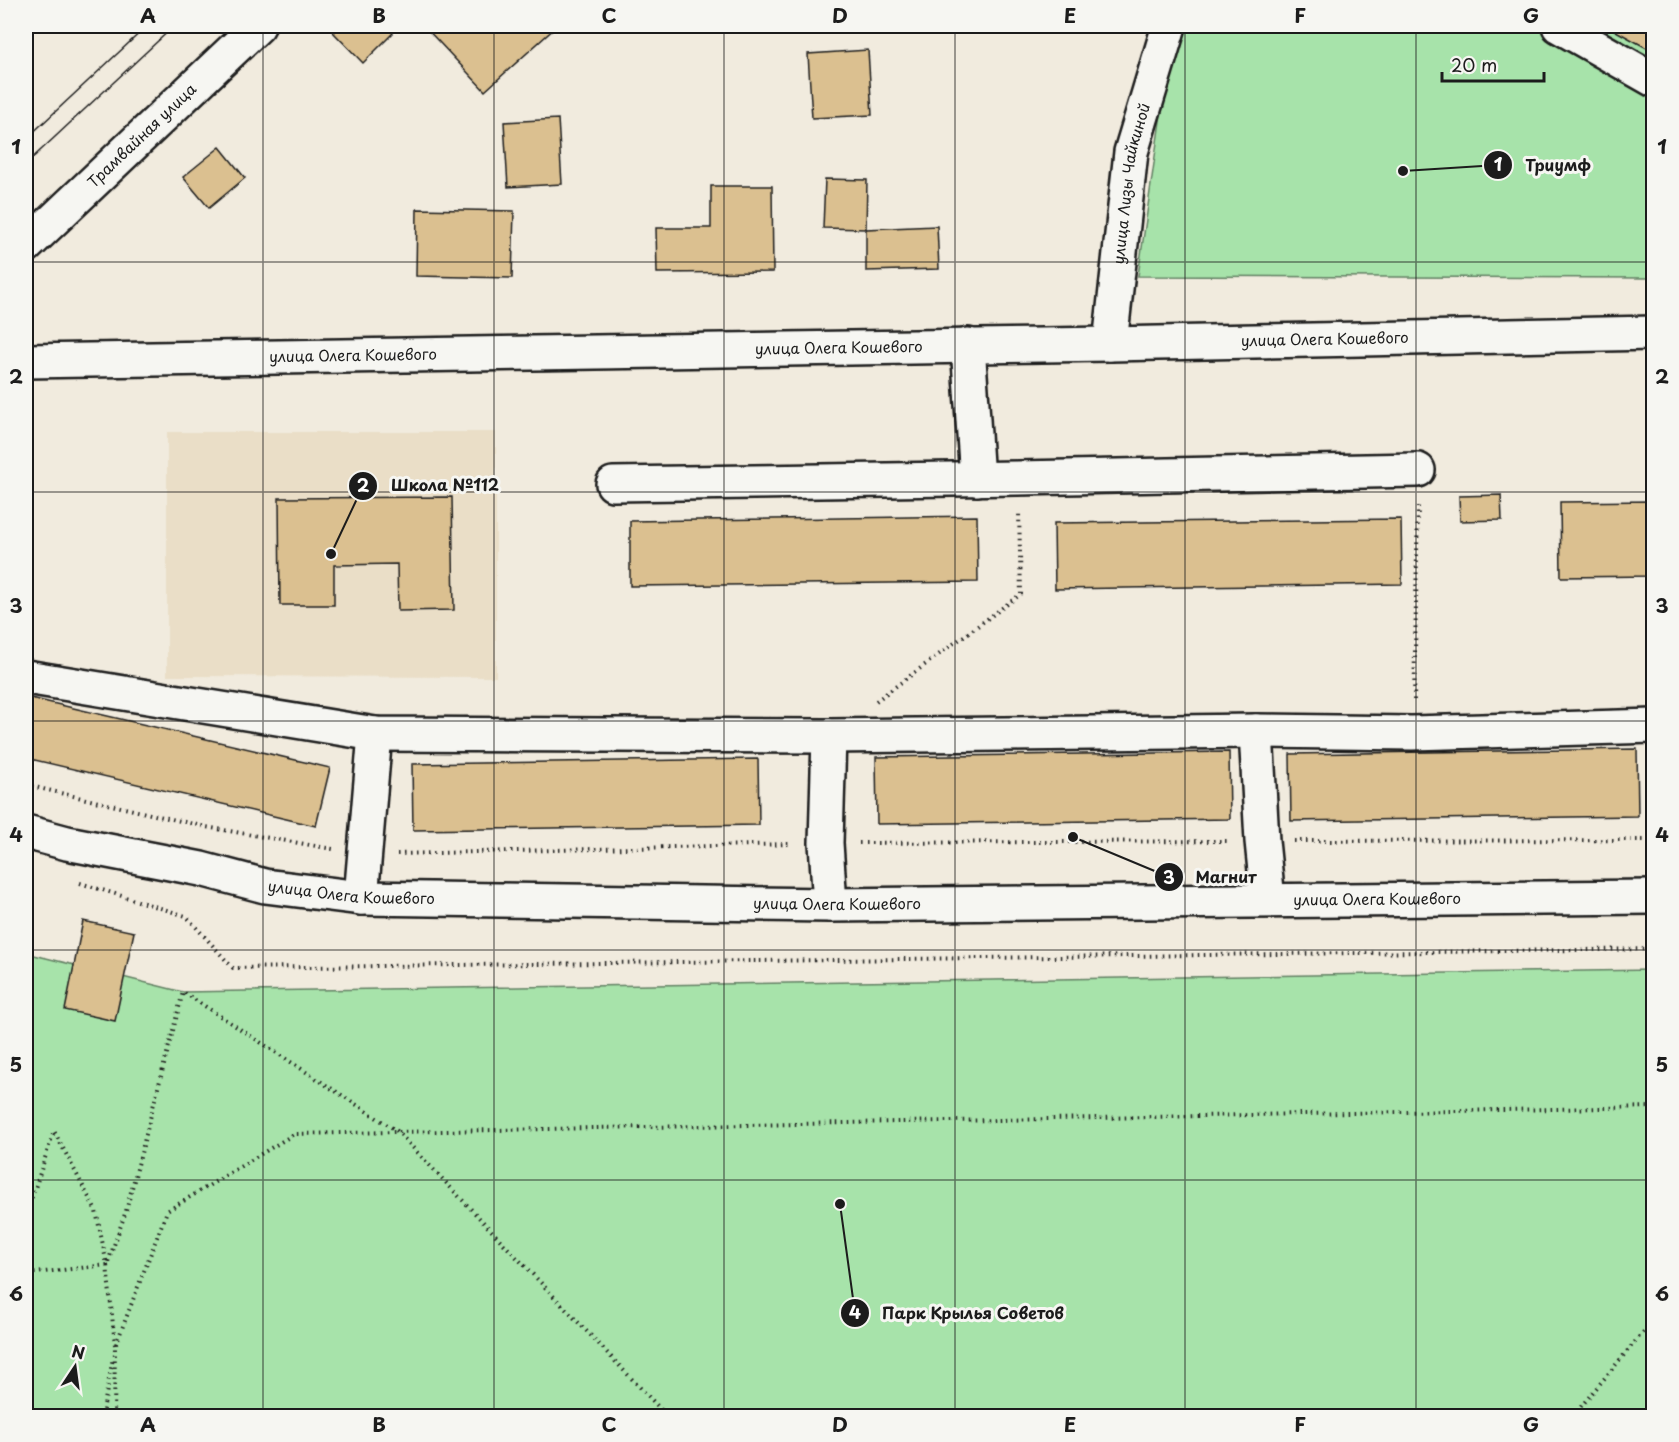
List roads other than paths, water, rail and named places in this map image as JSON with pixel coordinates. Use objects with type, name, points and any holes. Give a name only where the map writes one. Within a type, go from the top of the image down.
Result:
[{"type":"street","name":"Трамвайная улица","points":[[26,246],[258,26]]},
{"type":"street","name":"улица Лизы Чайкиной","points":[[1110,344],[1131,152],[1169,26]]},
{"type":"street","points":[[1559,26],[1653,80]]},
{"type":"street","name":"улица Олега Кошевого","points":[[26,361],[1653,333]]},
{"type":"street","points":[[968,345],[976,479]]},
{"type":"street","points":[[613,484],[1418,470]]},
{"type":"street","points":[[26,677],[375,734],[829,736],[1256,732],[1413,733],[1653,726]]},
{"type":"street","points":[[1256,732],[1268,900]]},
{"type":"street","points":[[361,898],[375,734]]},
{"type":"street","points":[[829,736],[826,843],[830,905]]},
{"type":"street","name":"улица Олега Кошевого","points":[[26,832],[67,843],[201,868],[265,886],[361,898],[830,905],[1653,897]]},
{"type":"tram line","points":[[26,139],[147,26]]},
{"type":"tram line","points":[[26,164],[174,26]]},
{"type":"place","name":"Триумф","points":[[1403,171]]},
{"type":"place","name":"Школа №112","points":[[331,554]]},
{"type":"place","name":"Магнит","points":[[1073,837]]},
{"type":"place","name":"Парк Крылья Советов","points":[[840,1204]]}]
